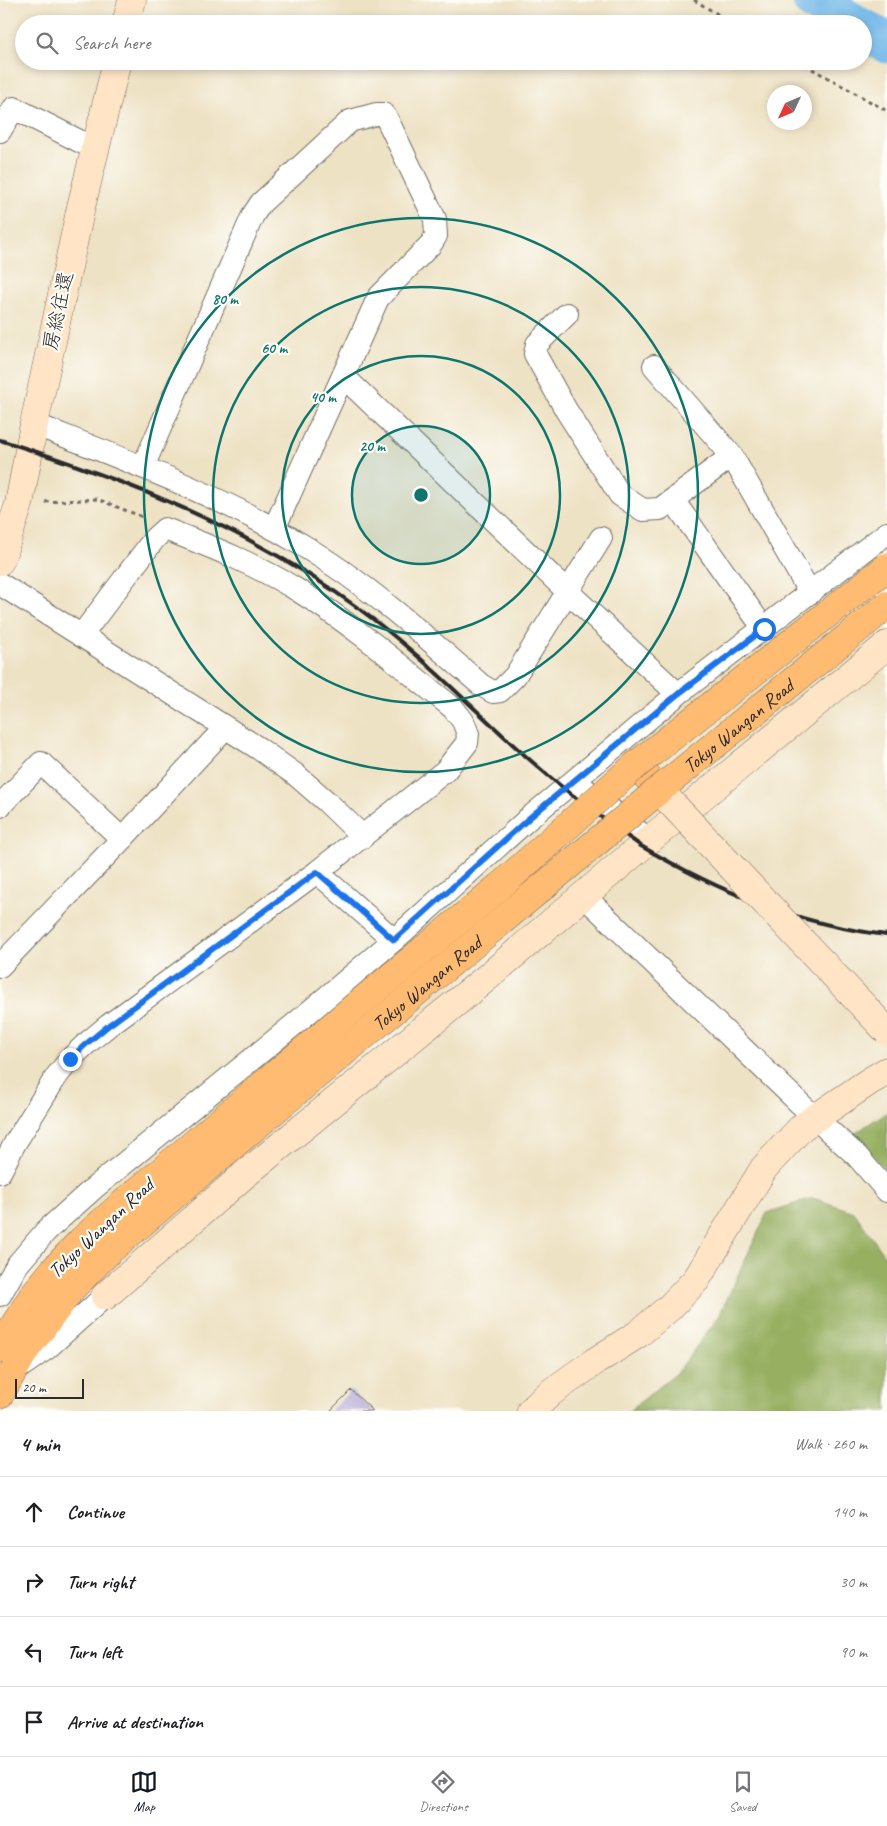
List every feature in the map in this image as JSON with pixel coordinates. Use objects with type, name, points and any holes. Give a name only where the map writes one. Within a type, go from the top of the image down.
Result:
[{"type":"highway","name":"Tokyo Wangan Road","points":[[4,1382],[26,1349],[82,1241],[118,1208],[350,1011],[499,887],[636,766],[887,567]]},
{"type":"highway","name":"Tokyo Wangan Road","points":[[0,1348],[34,1294],[109,1251],[659,790],[887,605]]},
{"type":"highway","points":[[636,766],[659,790]]},
{"type":"street","points":[[128,15],[132,0]]},
{"type":"street","name":"房総往還","points":[[0,561],[19,504],[34,424],[81,207],[115,70]]},
{"type":"street","points":[[0,132],[14,108],[95,149]]},
{"type":"street","points":[[143,467],[253,215],[261,203],[350,121],[382,114],[387,119],[436,219],[436,236],[431,244],[378,298],[274,529]]},
{"type":"street","points":[[567,314],[536,344],[535,354],[566,410],[620,495],[643,510],[660,509],[732,456]]},
{"type":"street","points":[[654,366],[732,456],[810,593]]},
{"type":"street","points":[[343,376],[568,592],[678,694]]},
{"type":"street","points":[[34,424],[209,495],[304,546],[348,576],[413,626],[481,685],[493,692],[500,691],[515,676],[601,538]]},
{"type":"street","points":[[673,500],[764,629]]},
{"type":"street","points":[[0,1172],[8,1135],[70,1059],[86,1044],[363,837],[445,771],[467,743],[468,734],[463,721],[453,708],[387,655],[302,592],[225,552],[165,529],[155,538],[81,636]]},
{"type":"street","points":[[0,1295],[17,1266],[46,1231],[65,1213],[139,1150],[296,1023],[394,940],[528,819],[678,694],[887,533]]},
{"type":"street","points":[[0,584],[258,748],[296,775],[363,837]]},
{"type":"street","points":[[4,1382],[46,1349],[243,1176],[484,980],[649,840],[887,645]]},
{"type":"street","points":[[0,966],[225,728]]},
{"type":"street","points":[[0,806],[41,763],[122,839]]},
{"type":"street","points":[[575,781],[649,840]]},
{"type":"street","points":[[659,790],[887,1031]]},
{"type":"street","points":[[317,872],[394,940]]},
{"type":"street","points":[[583,896],[857,1156],[887,1192]]},
{"type":"street","points":[[531,1411],[550,1394],[638,1334],[669,1308],[696,1280],[764,1168],[802,1127],[887,1071]]},
{"type":"path","points":[[694,0],[719,15]]},
{"type":"path","points":[[814,70],[887,111]]},
{"type":"path","points":[[19,504],[97,499],[135,513],[165,529]]},
{"type":"green space","points":[[887,1112],[887,1171],[854,1134]]},
{"type":"green space","points":[[813,1198],[854,1212],[887,1259],[887,1411],[629,1411],[677,1373],[719,1316],[767,1213]]},
{"type":"building","points":[[351,1390],[373,1411],[330,1411]]},
{"type":"waterway","points":[[813,0],[839,15]]},
{"type":"waterway","points":[[872,34],[887,43]]},
{"type":"railway","points":[[0,440],[94,472],[186,509],[275,554],[317,580],[382,626],[537,766],[641,846],[699,877],[760,904],[822,923],[887,935]]},
{"type":"route","points":[[70,1059],[109,1025],[317,872],[394,940],[528,819],[678,694],[764,629]]}]
